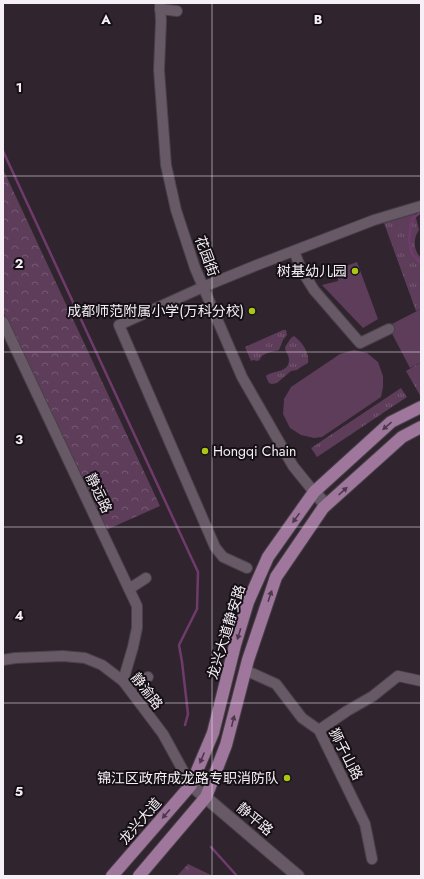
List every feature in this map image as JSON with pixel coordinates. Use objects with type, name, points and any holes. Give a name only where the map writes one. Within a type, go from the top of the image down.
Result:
[{"type":"main road","name":"龙兴大道静安路","points":[[191,785],[213,733],[235,645],[248,602],[268,557],[314,492],[391,422],[421,407]]},
{"type":"main road","name":"龙兴大道静安路","points":[[206,797],[226,745],[246,670],[276,577],[323,508],[402,437],[421,427]]},
{"type":"main road","name":"龙兴大道","points":[[112,876],[191,785]]},
{"type":"main road","points":[[139,876],[206,797]]},
{"type":"street","points":[[160,6],[177,10]]},
{"type":"street","name":"花园街","points":[[160,6],[161,21],[159,70],[166,165],[176,210],[195,268],[242,377],[294,466],[314,492]]},
{"type":"street","points":[[248,568],[223,557],[215,547],[119,325],[203,287],[294,251],[374,220],[421,206]]},
{"type":"street","points":[[294,251],[314,290],[360,343],[389,329]]},
{"type":"street","name":"静远路","points":[[3,322],[137,606],[137,628],[123,681]]},
{"type":"street","points":[[314,492],[326,505]]},
{"type":"street","points":[[129,589],[146,578]]},
{"type":"street","name":"静渝路","points":[[3,660],[63,656],[85,658],[102,665],[123,681],[163,734],[191,785]]},
{"type":"street","name":"狮子山路","points":[[246,670],[276,684],[302,718],[319,730],[365,824],[372,859]]},
{"type":"street","points":[[319,730],[373,696],[398,676],[421,681]]},
{"type":"street","points":[[123,681],[143,681],[148,677]]},
{"type":"street","name":"静平路","points":[[191,785],[298,876]]},
{"type":"green space","points":[[3,169],[160,506],[106,530],[3,312]]},
{"type":"green space","points":[[415,214],[419,230],[415,240],[415,248],[421,258],[421,309],[416,311],[384,223]]},
{"type":"green space","points":[[357,262],[378,319],[363,328],[322,285],[338,281],[338,269]]},
{"type":"green space","points":[[421,309],[421,362],[410,368],[388,326]]},
{"type":"green space","points":[[286,330],[287,335],[279,350],[263,355],[258,361],[251,361],[245,347]]},
{"type":"green space","points":[[294,336],[305,348],[308,355],[308,363],[297,370],[291,371],[277,383],[269,383],[266,376],[284,369],[288,364],[289,358],[285,347]]},
{"type":"green space","points":[[354,350],[367,353],[378,362],[383,376],[381,397],[322,437],[314,438],[301,435],[290,428],[283,414],[284,399],[291,387],[340,354]]},
{"type":"green space","points":[[421,362],[421,397],[406,371]]},
{"type":"green space","points":[[401,388],[407,397],[317,457],[311,448]]},
{"type":"green space","points":[[188,864],[213,876],[177,876]]},
{"type":"waterway","points":[[3,151],[198,572],[197,609],[179,645],[188,714],[185,725]]},
{"type":"waterway","points":[[421,212],[413,218],[409,239],[412,254],[421,263]]},
{"type":"waterway","points":[[211,847],[237,876]]},
{"type":"place","name":"树基幼儿园","points":[[355,271]]},
{"type":"place","name":"成都师范附属小学(万科分校)","points":[[252,311]]},
{"type":"place","name":"Hongqi Chain","points":[[205,451]]},
{"type":"place","name":"锦江区政府成龙路专职消防队","points":[[287,778]]}]
